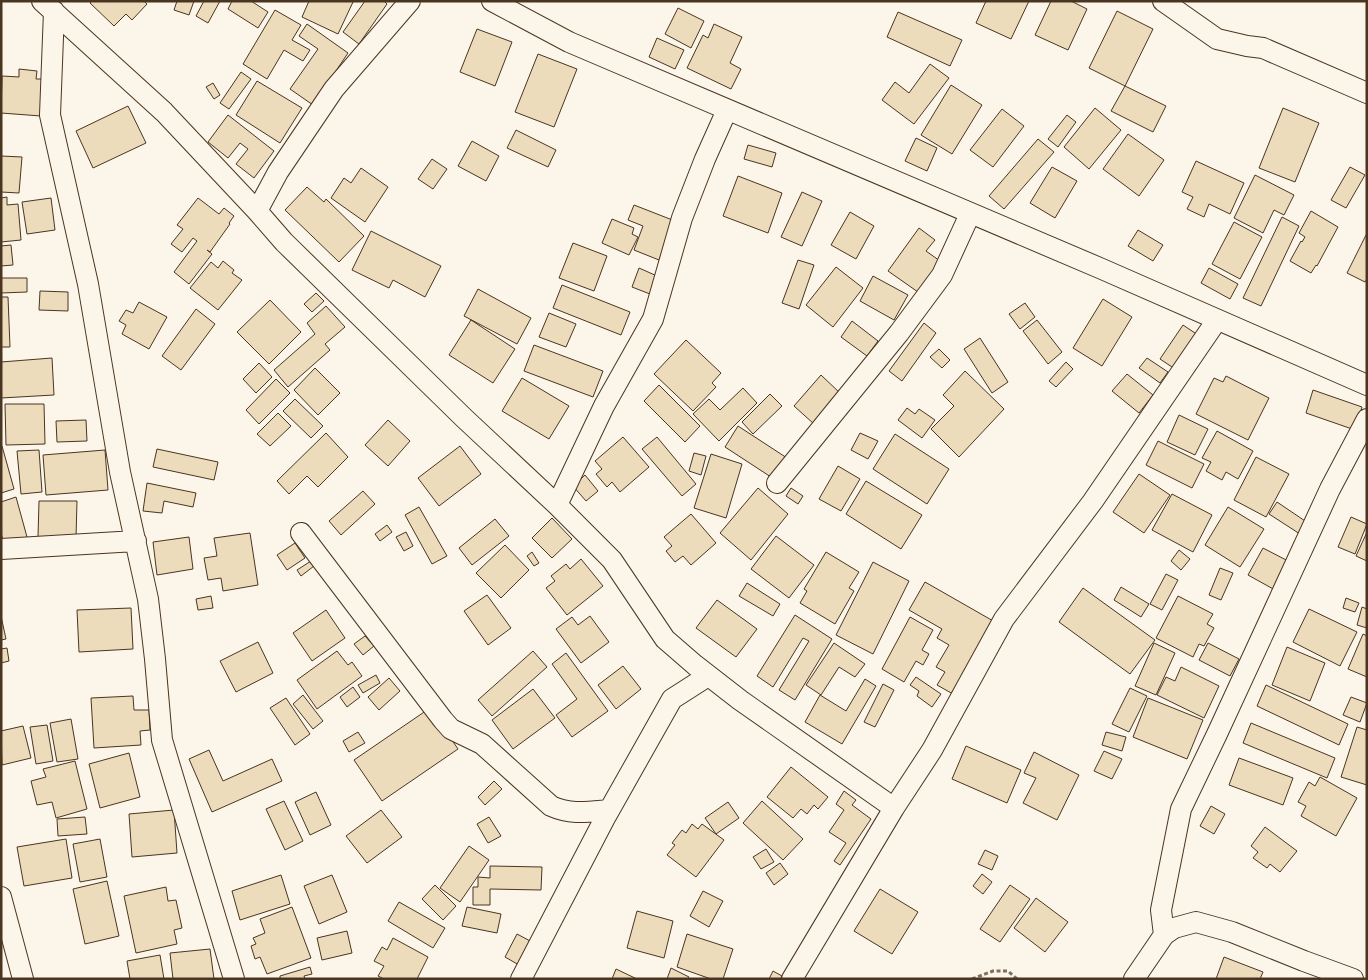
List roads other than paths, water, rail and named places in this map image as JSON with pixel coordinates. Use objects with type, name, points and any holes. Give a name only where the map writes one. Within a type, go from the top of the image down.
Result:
[{"type":"street","points":[[257,211],[278,172],[334,89],[410,1]]},
{"type":"street","points":[[492,1],[569,42],[1367,385]]},
{"type":"street","points":[[1163,1],[1217,39],[1263,48],[1367,93]]},
{"type":"street","points":[[48,6],[164,112],[284,242],[612,560],[666,639],[708,676],[740,700],[894,808]]},
{"type":"street","points":[[48,6],[50,115],[88,284],[120,472],[148,599],[162,740],[234,979]]},
{"type":"street","points":[[557,505],[604,406],[653,319],[682,218],[727,110]]},
{"type":"street","points":[[777,483],[899,333],[942,275],[970,214]]},
{"type":"street","points":[[792,979],[894,808],[932,750],[1004,618],[1094,501],[1217,320]]},
{"type":"street","points":[[1164,935],[1161,910],[1181,809],[1330,489],[1367,419]]},
{"type":"street","points":[[301,533],[451,729],[482,744],[551,806],[562,811],[576,813],[609,810]]},
{"type":"street","points":[[1,549],[136,541]]},
{"type":"street","points":[[521,979],[609,810],[672,699],[708,676]]},
{"type":"street","points":[[1,897],[23,979]]},
{"type":"street","points":[[1134,979],[1164,935],[1174,928],[1196,922],[1232,932],[1304,962],[1353,979]]}]
